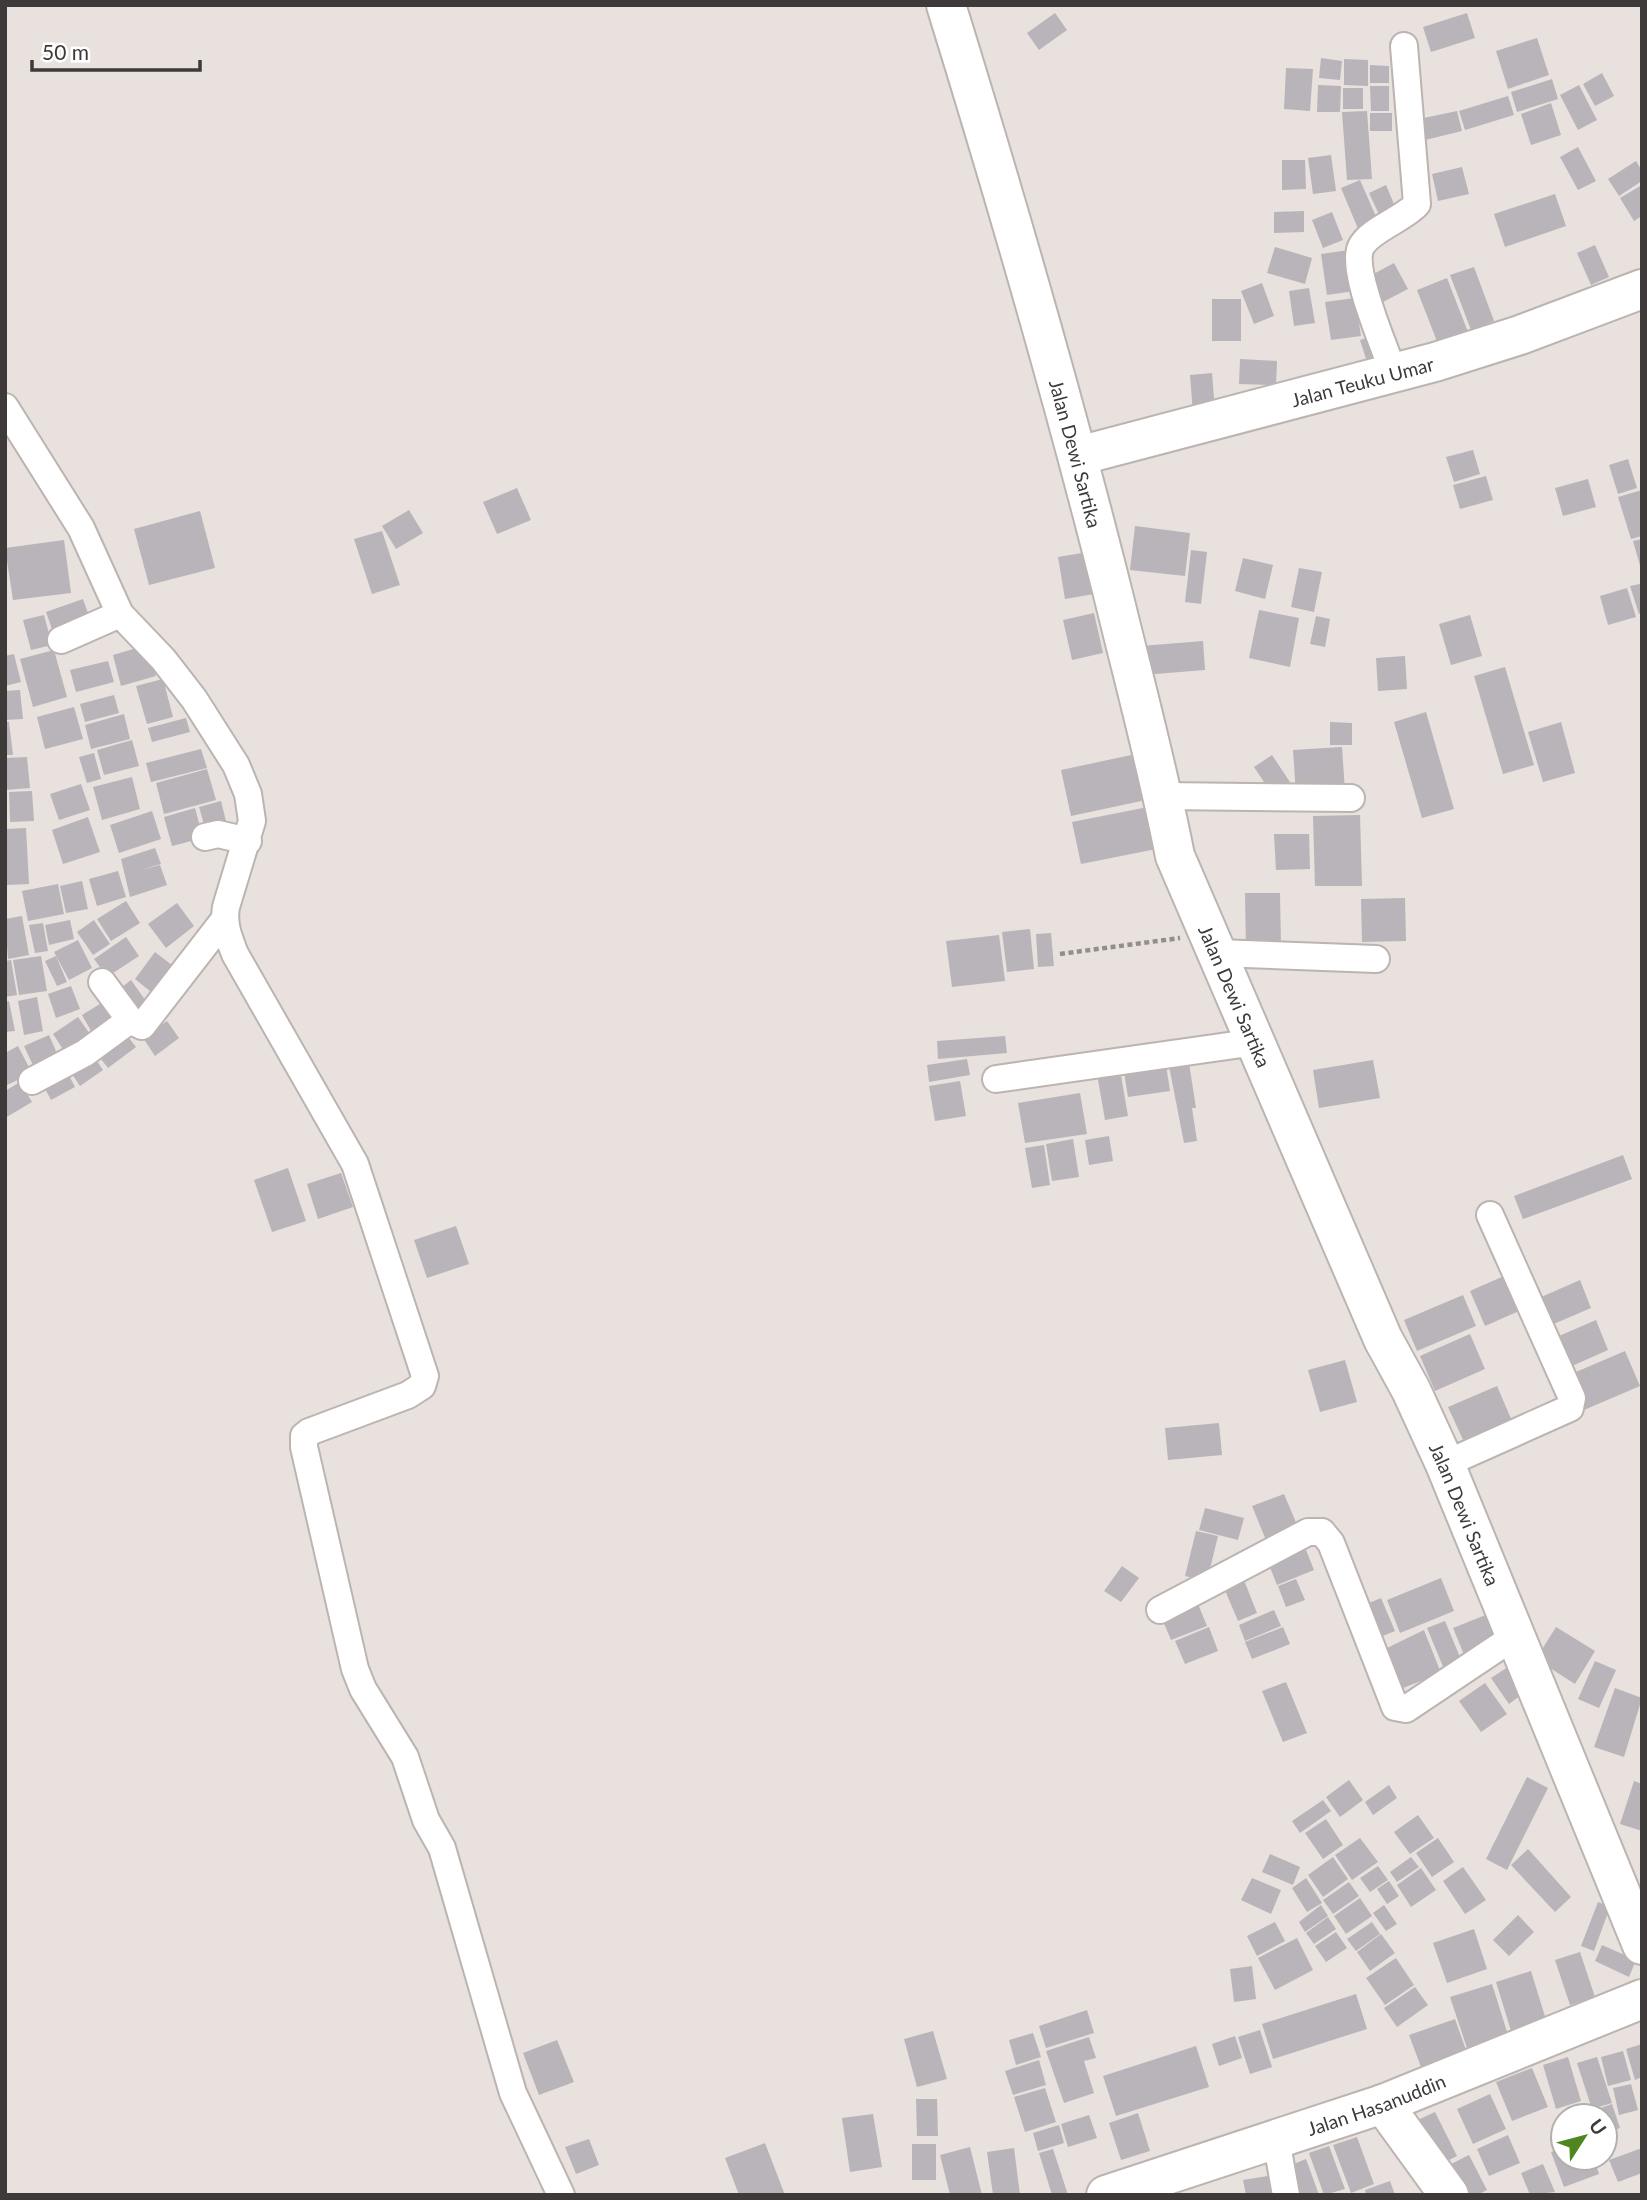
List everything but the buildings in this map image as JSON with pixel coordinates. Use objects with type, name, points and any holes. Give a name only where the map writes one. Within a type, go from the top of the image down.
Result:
[{"type":"street","name":"Jalan Dewi Sartika","points":[[946,5],[1010,211],[1078,456],[1163,796],[1175,856],[1382,1339],[1411,1390],[1445,1464],[1642,1945]]},
{"type":"street","points":[[1393,372],[1361,278],[1359,260],[1361,247],[1369,237],[1410,212],[1417,204],[1404,46]]},
{"type":"street","name":"Jalan Teuku Umar","points":[[1078,456],[1393,372],[1520,335],[1642,289]]},
{"type":"street","points":[[5,407],[82,528],[120,614],[163,659],[216,729],[248,794],[252,821],[224,920],[149,1020],[142,1026],[130,1020],[102,982]]},
{"type":"street","points":[[61,640],[120,614]]},
{"type":"street","points":[[1163,796],[1351,798]]},
{"type":"street","points":[[205,836],[218,834],[248,841]]},
{"type":"street","points":[[224,920],[235,954],[355,1164],[424,1367],[422,1386],[415,1391],[315,1429],[304,1436],[304,1447],[355,1669],[363,1689],[405,1757],[426,1820],[442,1849],[513,2093],[561,2195]]},
{"type":"street","points":[[1213,944],[1376,960]]},
{"type":"street","points":[[32,1081],[85,1053],[130,1020]]},
{"type":"street","points":[[996,1079],[1256,1042]]},
{"type":"street","points":[[1445,1464],[1570,1408],[1572,1398],[1490,1215]]},
{"type":"street","points":[[1160,1610],[1308,1532],[1322,1532],[1331,1543],[1395,1707],[1406,1709],[1515,1636]]},
{"type":"street","name":"Jalan Hasanuddin","points":[[1106,2195],[1383,2104],[1642,1999]]},
{"type":"street","points":[[1383,2104],[1449,2195]]},
{"type":"street","points":[[1276,2139],[1286,2195]]},
{"type":"path","points":[[1060,954],[1213,944]]}]
